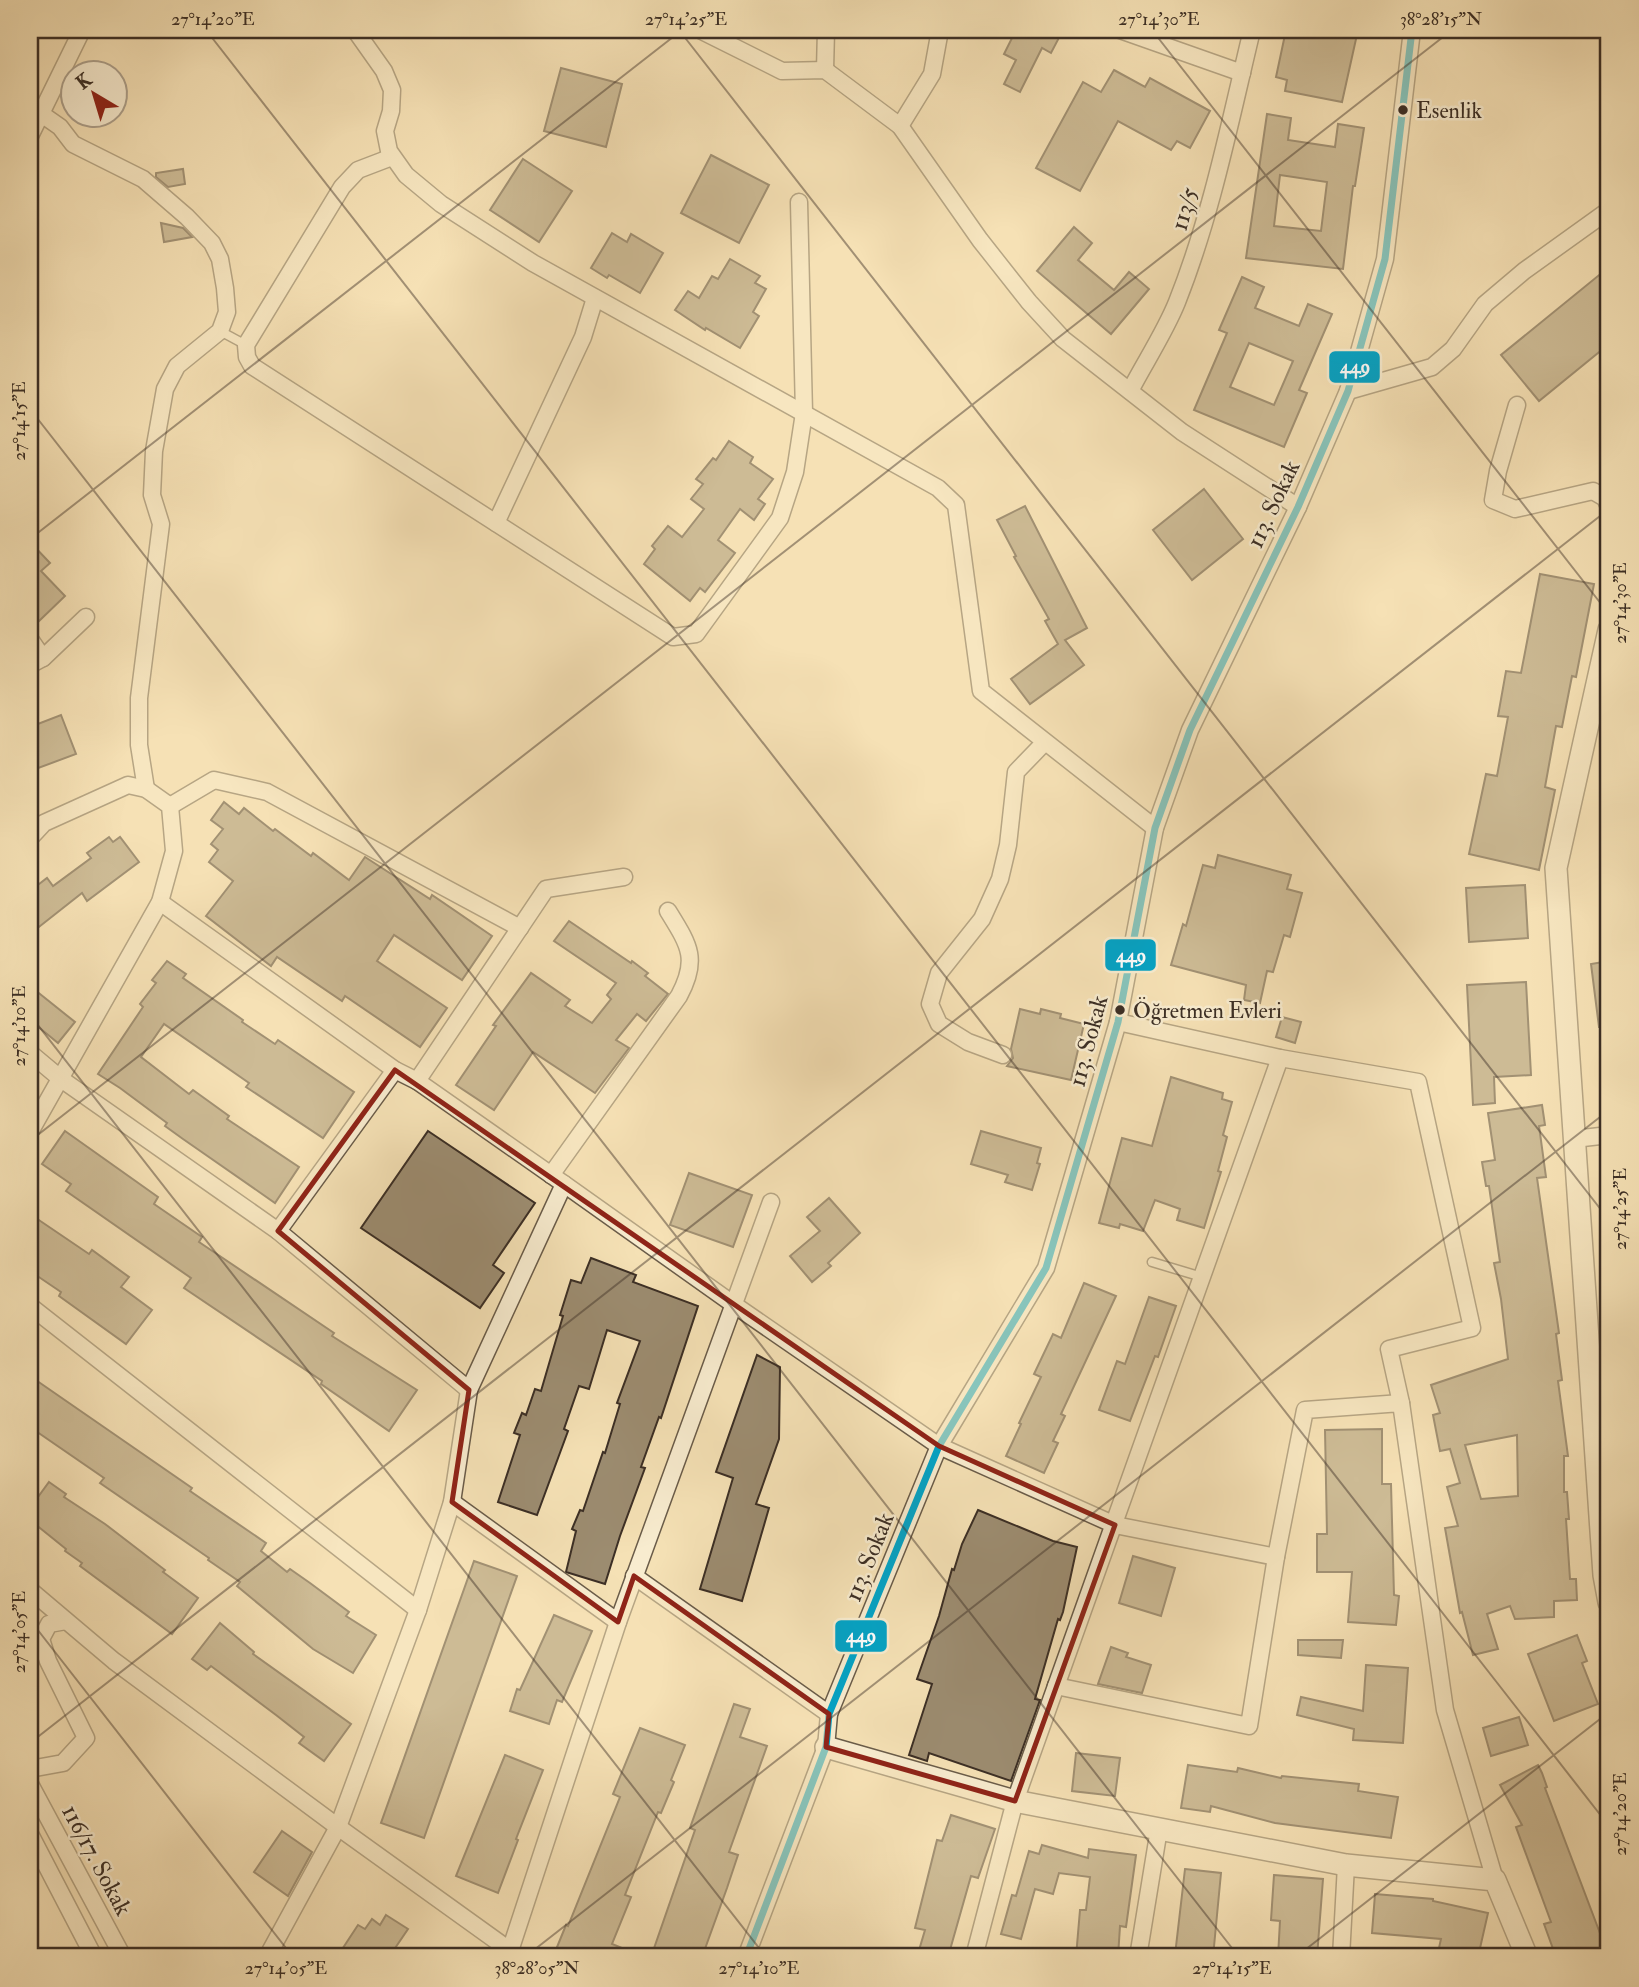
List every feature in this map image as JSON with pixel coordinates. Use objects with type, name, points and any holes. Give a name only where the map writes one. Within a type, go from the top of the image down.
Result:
[{"type":"street","points":[[30,136],[82,30]]},
{"type":"street","points":[[355,30],[384,71],[392,90],[391,111],[385,131],[388,151],[406,175],[441,204],[533,263],[938,488],[956,505],[981,691],[1044,743],[1156,828]]},
{"type":"street","points":[[700,30],[782,71],[825,70],[900,126],[980,240],[1029,302],[1063,338],[1182,432],[1298,507]]},
{"type":"street","points":[[825,70],[826,30]]},
{"type":"street","points":[[900,126],[932,74],[940,30]]},
{"type":"street","points":[[1120,30],[1242,73]]},
{"type":"street","name":"113/5","points":[[1130,391],[1176,304],[1196,249],[1218,173],[1252,30]]},
{"type":"street","name":"113. Sokak","points":[[747,1957],[826,1747],[829,1714],[939,1446],[1046,1268],[1118,1022],[1156,828],[1190,730],[1298,507],[1348,391],[1385,259],[1412,30]]},
{"type":"street","points":[[40,113],[60,127],[73,144],[143,179],[212,243],[220,258],[225,288],[227,312],[220,331],[177,366],[165,389],[154,451],[152,495],[161,524],[139,698],[139,745],[146,789]]},
{"type":"street","points":[[392,157],[358,170],[342,187],[246,345],[247,357],[252,366],[673,637],[696,634],[779,518],[796,472],[804,413],[799,202]]},
{"type":"street","points":[[1348,391],[1432,367],[1453,349],[1485,304],[1524,271],[1609,210]]},
{"type":"street","points":[[496,523],[583,337],[595,298]]},
{"type":"street","points":[[1517,405],[1498,471],[1493,500],[1515,509],[1593,491],[1605,498],[1609,507]]},
{"type":"street","points":[[30,639],[36,661],[86,617]]},
{"type":"street","points":[[1609,630],[1556,868],[1604,1575],[1609,1602]]},
{"type":"street","points":[[1003,1055],[968,1042],[939,1024],[930,1004],[939,973],[982,919],[1000,879],[1008,845],[1016,772],[1044,743]]},
{"type":"street","points":[[170,806],[214,780],[267,792],[520,928]]},
{"type":"street","points":[[30,838],[44,823],[128,785],[146,789],[170,806]]},
{"type":"street","points":[[30,1132],[160,902],[173,851],[170,806]]},
{"type":"street","points":[[417,1081],[546,889],[624,877]]},
{"type":"street","points":[[160,902],[395,1070],[417,1081],[939,1446],[1115,1525],[1276,1557]]},
{"type":"street","points":[[267,1957],[338,1828],[418,1610],[452,1502],[469,1390],[557,1179],[690,977],[691,958],[681,932],[668,911]]},
{"type":"street","points":[[1118,1022],[1280,1058],[1418,1082],[1472,1328],[1388,1349],[1401,1403],[1445,1710],[1495,1880],[1527,1957]]},
{"type":"street","points":[[30,1053],[61,1079],[278,1231],[469,1390]]},
{"type":"street","points":[[974,1957],[1015,1801],[1280,1058]]},
{"type":"street","points":[[278,1231],[395,1070]]},
{"type":"street","points":[[1574,1139],[1609,1135]]},
{"type":"street","points":[[30,1590],[114,1661],[513,1955],[618,1622],[771,1202]]},
{"type":"street","points":[[30,1306],[418,1610]]},
{"type":"street","points":[[1056,1686],[1249,1726],[1276,1557],[1305,1410],[1401,1403]]},
{"type":"street","points":[[452,1502],[618,1622]]},
{"type":"street","points":[[634,1576],[829,1714]]},
{"type":"street","points":[[30,1769],[63,1763],[86,1738],[48,1661],[41,1639],[49,1624],[66,1621]]},
{"type":"street","points":[[826,1747],[1015,1801],[1346,1865],[1495,1880]]},
{"type":"street","name":"116/17. Sokak","points":[[30,1783],[123,1957]]},
{"type":"street","points":[[1138,1957],[1159,1829]]},
{"type":"street","name":"116/17. Sokak","points":[[30,1834],[94,1957]]},
{"type":"street","points":[[1341,1957],[1346,1865]]},
{"type":"lane","points":[[220,331],[246,345]]},
{"type":"lane","points":[[1152,1262],[1202,1278]]},
{"type":"highlighted area","points":[[395,1070],[939,1446],[1115,1525],[1015,1801],[826,1747],[829,1714],[634,1576],[618,1622],[452,1502],[469,1390],[278,1231]]},
{"type":"building","points":[[1016,30],[1063,30],[1051,53],[1042,48],[1020,92],[1004,84],[1016,60],[1004,54]]},
{"type":"building","points":[[1286,30],[1358,30],[1342,102],[1285,91],[1287,80],[1276,77]]},
{"type":"building","points":[[561,68],[622,84],[606,147],[544,131]]},
{"type":"building","points":[[1114,70],[1145,87],[1150,78],[1210,111],[1190,148],[1177,141],[1171,150],[1118,121],[1080,191],[1036,168],[1083,82],[1101,92]]},
{"type":"building","points":[[1267,114],[1291,118],[1288,140],[1335,147],[1338,124],[1364,128],[1353,186],[1343,269],[1246,258]],"holes":[[[1280,175],[1327,182],[1321,231],[1274,226]]]},
{"type":"building","points":[[711,155],[769,185],[739,243],[681,213]]},
{"type":"building","points":[[523,159],[572,191],[539,242],[490,210]]},
{"type":"building","points":[[183,169],[185,184],[168,187],[156,177],[156,173]]},
{"type":"building","points":[[161,223],[183,228],[192,237],[164,242]]},
{"type":"building","points":[[1074,227],[1092,243],[1078,260],[1114,290],[1129,272],[1149,289],[1111,334],[1037,271]]},
{"type":"building","points":[[612,233],[627,242],[631,234],[663,253],[640,293],[591,268]]},
{"type":"building","points":[[730,259],[760,276],[755,283],[766,289],[753,312],[759,316],[740,348],[706,328],[705,330],[675,310],[688,291],[699,298],[712,276],[718,279]]},
{"type":"building","points":[[1609,267],[1609,344],[1539,401],[1501,355]]},
{"type":"building","points":[[1242,277],[1264,287],[1255,308],[1299,326],[1308,304],[1332,314],[1299,390],[1307,393],[1284,447],[1194,410],[1227,333],[1219,330]],"holes":[[[1249,343],[1293,361],[1274,405],[1230,387]]]},
{"type":"building","points":[[729,441],[753,457],[750,463],[773,479],[758,499],[765,504],[754,520],[740,509],[718,540],[735,553],[705,592],[700,588],[690,601],[644,564],[655,549],[652,546],[668,526],[682,537],[704,509],[691,499],[703,484],[696,479],[713,458],[716,460]]},
{"type":"building","points":[[1204,489],[1243,539],[1192,580],[1153,530]]},
{"type":"building","points":[[1025,506],[1087,628],[1065,640],[1084,665],[1030,704],[1011,679],[1058,644],[1045,621],[1049,619],[1014,557],[1016,556],[997,520]]},
{"type":"building","points":[[30,542],[50,563],[41,571],[65,596],[38,622],[30,613]]},
{"type":"building","points":[[1540,574],[1594,584],[1576,677],[1572,676],[1562,727],[1556,726],[1545,787],[1555,790],[1539,870],[1469,854],[1486,774],[1497,776],[1508,717],[1498,716],[1506,671],[1521,673]]},
{"type":"building","points":[[61,715],[76,754],[30,771],[30,727]]},
{"type":"building","points":[[224,802],[239,814],[244,808],[273,831],[275,829],[311,856],[313,853],[349,880],[365,857],[430,899],[432,895],[492,936],[462,980],[394,935],[377,961],[447,1008],[420,1047],[345,996],[342,1001],[277,957],[271,966],[206,916],[233,881],[209,862],[218,850],[211,844],[223,829],[211,820]]},
{"type":"building","points":[[109,837],[113,842],[120,837],[139,862],[87,901],[82,893],[30,934],[30,891],[47,878],[53,886],[91,858],[87,853]]},
{"type":"building","points":[[1218,855],[1291,875],[1287,889],[1302,893],[1290,937],[1284,935],[1273,972],[1267,971],[1260,1003],[1244,1000],[1246,985],[1171,965],[1183,924],[1186,926],[1203,865],[1215,868]]},
{"type":"building","points":[[1525,885],[1528,938],[1469,942],[1466,888]]},
{"type":"building","points":[[569,921],[631,963],[632,961],[648,973],[645,976],[668,994],[646,1021],[637,1014],[616,1040],[629,1048],[595,1093],[533,1052],[494,1110],[456,1085],[496,1026],[493,1025],[531,973],[570,1000],[565,1006],[592,1023],[611,999],[607,995],[616,983],[554,941]]},
{"type":"building","points":[[167,961],[186,974],[183,978],[243,1020],[242,1022],[275,1044],[278,1040],[354,1092],[323,1138],[246,1087],[249,1083],[164,1024],[141,1057],[189,1094],[193,1090],[229,1116],[227,1119],[299,1167],[275,1203],[165,1126],[167,1123],[98,1074],[143,1007],[140,1004],[156,983],[152,980]]},
{"type":"building","points":[[1609,961],[1609,1027],[1599,1027],[1591,964]]},
{"type":"building","points":[[1526,982],[1531,1075],[1494,1077],[1495,1103],[1473,1105],[1467,985]]},
{"type":"building","points":[[30,986],[75,1022],[58,1043],[30,1020]]},
{"type":"building","points":[[1020,1009],[1040,1014],[1041,1009],[1061,1014],[1060,1018],[1084,1024],[1071,1080],[1007,1066],[1013,1058],[1011,1049]]},
{"type":"building","points":[[1282,1017],[1301,1022],[1295,1043],[1276,1037]]},
{"type":"building","points":[[1171,1077],[1223,1093],[1222,1099],[1232,1102],[1223,1135],[1227,1137],[1218,1171],[1221,1172],[1204,1228],[1177,1220],[1180,1209],[1155,1200],[1143,1231],[1120,1224],[1119,1228],[1099,1223],[1122,1138],[1152,1146]]},
{"type":"building","points":[[1542,1105],[1545,1125],[1539,1126],[1546,1177],[1537,1178],[1559,1333],[1556,1334],[1562,1380],[1558,1381],[1568,1456],[1564,1456],[1564,1492],[1567,1492],[1569,1519],[1566,1519],[1570,1579],[1576,1579],[1577,1600],[1554,1601],[1554,1617],[1515,1619],[1510,1606],[1487,1614],[1498,1649],[1473,1655],[1462,1612],[1460,1613],[1445,1528],[1458,1526],[1447,1487],[1460,1483],[1450,1449],[1440,1451],[1433,1415],[1440,1413],[1431,1385],[1508,1359],[1494,1263],[1500,1262],[1489,1186],[1486,1186],[1482,1162],[1495,1160],[1488,1113]],"holes":[[[1517,1435],[1518,1496],[1481,1499],[1465,1445]]]},
{"type":"building","points":[[65,1131],[158,1197],[154,1204],[202,1237],[199,1242],[334,1333],[332,1336],[417,1390],[389,1431],[321,1384],[322,1381],[184,1288],[191,1278],[66,1191],[71,1184],[42,1164]]},
{"type":"building","points":[[428,1131],[535,1203],[493,1265],[504,1273],[480,1308],[361,1228]]},
{"type":"building","points":[[981,1131],[1041,1148],[1037,1163],[1040,1164],[1032,1190],[1005,1182],[1008,1175],[971,1164]]},
{"type":"building","points":[[689,1173],[752,1195],[733,1247],[670,1225]]},
{"type":"building","points":[[829,1198],[860,1233],[828,1263],[831,1266],[812,1282],[790,1256],[820,1231],[807,1217]]},
{"type":"building","points":[[30,1214],[89,1254],[92,1250],[129,1277],[121,1287],[152,1310],[126,1344],[59,1296],[61,1292],[30,1271]]},
{"type":"building","points":[[591,1258],[636,1275],[633,1282],[698,1306],[661,1418],[659,1417],[641,1467],[645,1468],[605,1584],[566,1572],[576,1531],[572,1529],[580,1510],[583,1511],[603,1452],[605,1453],[620,1404],[617,1403],[640,1341],[607,1330],[589,1389],[579,1386],[564,1429],[568,1431],[537,1515],[498,1502],[520,1435],[514,1433],[522,1413],[526,1415],[535,1389],[541,1391],[571,1280],[581,1283]]},
{"type":"building","points":[[1084,1283],[1116,1296],[1061,1414],[1065,1416],[1053,1441],[1058,1443],[1044,1473],[1006,1456],[1041,1377],[1034,1374],[1053,1334],[1061,1338]]},
{"type":"building","points":[[1149,1297],[1176,1306],[1158,1357],[1155,1356],[1130,1421],[1099,1410],[1117,1361],[1125,1364]]},
{"type":"building","points":[[757,1355],[780,1367],[779,1439],[756,1504],[769,1508],[742,1601],[700,1589],[733,1478],[716,1472]]},
{"type":"building","points":[[30,1376],[192,1488],[190,1491],[266,1543],[261,1551],[287,1572],[290,1569],[310,1583],[349,1612],[346,1616],[376,1635],[353,1673],[313,1649],[237,1586],[240,1582],[100,1483],[104,1478],[30,1427]]},
{"type":"building","points":[[1382,1429],[1382,1484],[1391,1484],[1394,1595],[1399,1596],[1396,1625],[1348,1622],[1352,1572],[1317,1572],[1317,1534],[1327,1534],[1325,1430]]},
{"type":"building","points":[[49,1482],[66,1494],[64,1497],[105,1524],[198,1598],[172,1634],[80,1566],[82,1563],[30,1520],[30,1508]]},
{"type":"building","points":[[978,1510],[1053,1541],[1077,1547],[1063,1612],[1060,1620],[1058,1619],[1035,1699],[1040,1700],[1011,1781],[929,1753],[927,1761],[909,1755],[932,1684],[917,1679],[952,1569],[954,1570],[962,1544]]},
{"type":"building","points":[[1133,1556],[1175,1568],[1161,1616],[1119,1603]]},
{"type":"building","points":[[474,1561],[517,1576],[424,1838],[381,1823]]},
{"type":"building","points":[[554,1615],[592,1631],[562,1702],[557,1700],[549,1724],[510,1711],[517,1689],[520,1690]]},
{"type":"building","points":[[220,1623],[254,1652],[253,1654],[351,1724],[324,1761],[299,1743],[304,1737],[276,1715],[211,1666],[207,1670],[192,1659]]},
{"type":"building","points":[[1577,1635],[1587,1661],[1582,1663],[1598,1704],[1554,1721],[1528,1654]]},
{"type":"building","points":[[1298,1640],[1343,1640],[1341,1658],[1298,1655]]},
{"type":"building","points":[[1111,1647],[1128,1653],[1126,1657],[1151,1665],[1142,1693],[1098,1684]]},
{"type":"building","points":[[1366,1665],[1408,1668],[1403,1743],[1353,1740],[1354,1729],[1297,1715],[1301,1697],[1363,1711]]},
{"type":"building","points":[[734,1704],[750,1709],[740,1737],[767,1746],[729,1852],[738,1855],[702,1957],[651,1957],[695,1830],[690,1828]]},
{"type":"building","points":[[1519,1717],[1528,1745],[1491,1756],[1483,1728]]},
{"type":"building","points":[[640,1728],[685,1745],[671,1780],[674,1782],[661,1813],[658,1812],[625,1895],[631,1897],[612,1944],[644,1957],[553,1957],[620,1797],[613,1794]]},
{"type":"building","points":[[1076,1753],[1120,1758],[1115,1796],[1072,1791]]},
{"type":"building","points":[[505,1755],[543,1770],[498,1893],[456,1876]]},
{"type":"building","points":[[1188,1765],[1237,1772],[1238,1768],[1281,1778],[1359,1784],[1358,1791],[1398,1797],[1391,1838],[1275,1823],[1211,1806],[1210,1812],[1181,1808]]},
{"type":"building","points":[[1538,1765],[1609,1957],[1556,1957],[1544,1924],[1551,1922],[1516,1827],[1522,1825],[1500,1785]]},
{"type":"building","points":[[951,1815],[995,1829],[978,1878],[971,1876],[948,1957],[917,1957],[925,1930],[915,1928],[937,1840],[942,1841]]},
{"type":"building","points":[[282,1831],[312,1852],[288,1896],[254,1872]]},
{"type":"building","points":[[1042,1845],[1088,1858],[1089,1849],[1136,1855],[1126,1927],[1120,1926],[1118,1957],[1076,1957],[1080,1910],[1086,1910],[1090,1877],[1059,1873],[1053,1894],[1035,1889],[1021,1939],[1001,1934],[1029,1851],[1039,1854]]},
{"type":"building","points":[[1185,1869],[1221,1873],[1213,1957],[1175,1955]]},
{"type":"building","points":[[1274,1875],[1323,1879],[1317,1957],[1278,1957],[1280,1921],[1271,1920]]},
{"type":"building","points":[[1375,1894],[1433,1899],[1488,1913],[1478,1957],[1437,1957],[1441,1939],[1372,1933]]},
{"type":"building","points":[[386,1915],[408,1929],[389,1957],[337,1957],[358,1925],[365,1929],[372,1919],[380,1925]]},
{"type":"transit line","name":"449","points":[[746,1957],[826,1747],[829,1714],[939,1446],[1046,1268],[1118,1022],[1155,828],[1190,730],[1298,507],[1348,391],[1385,259],[1412,30]]},
{"type":"place","name":"Esenlik","points":[[1403,110]]},
{"type":"place","name":"Öğretmen Evleri","points":[[1120,1010]]}]
